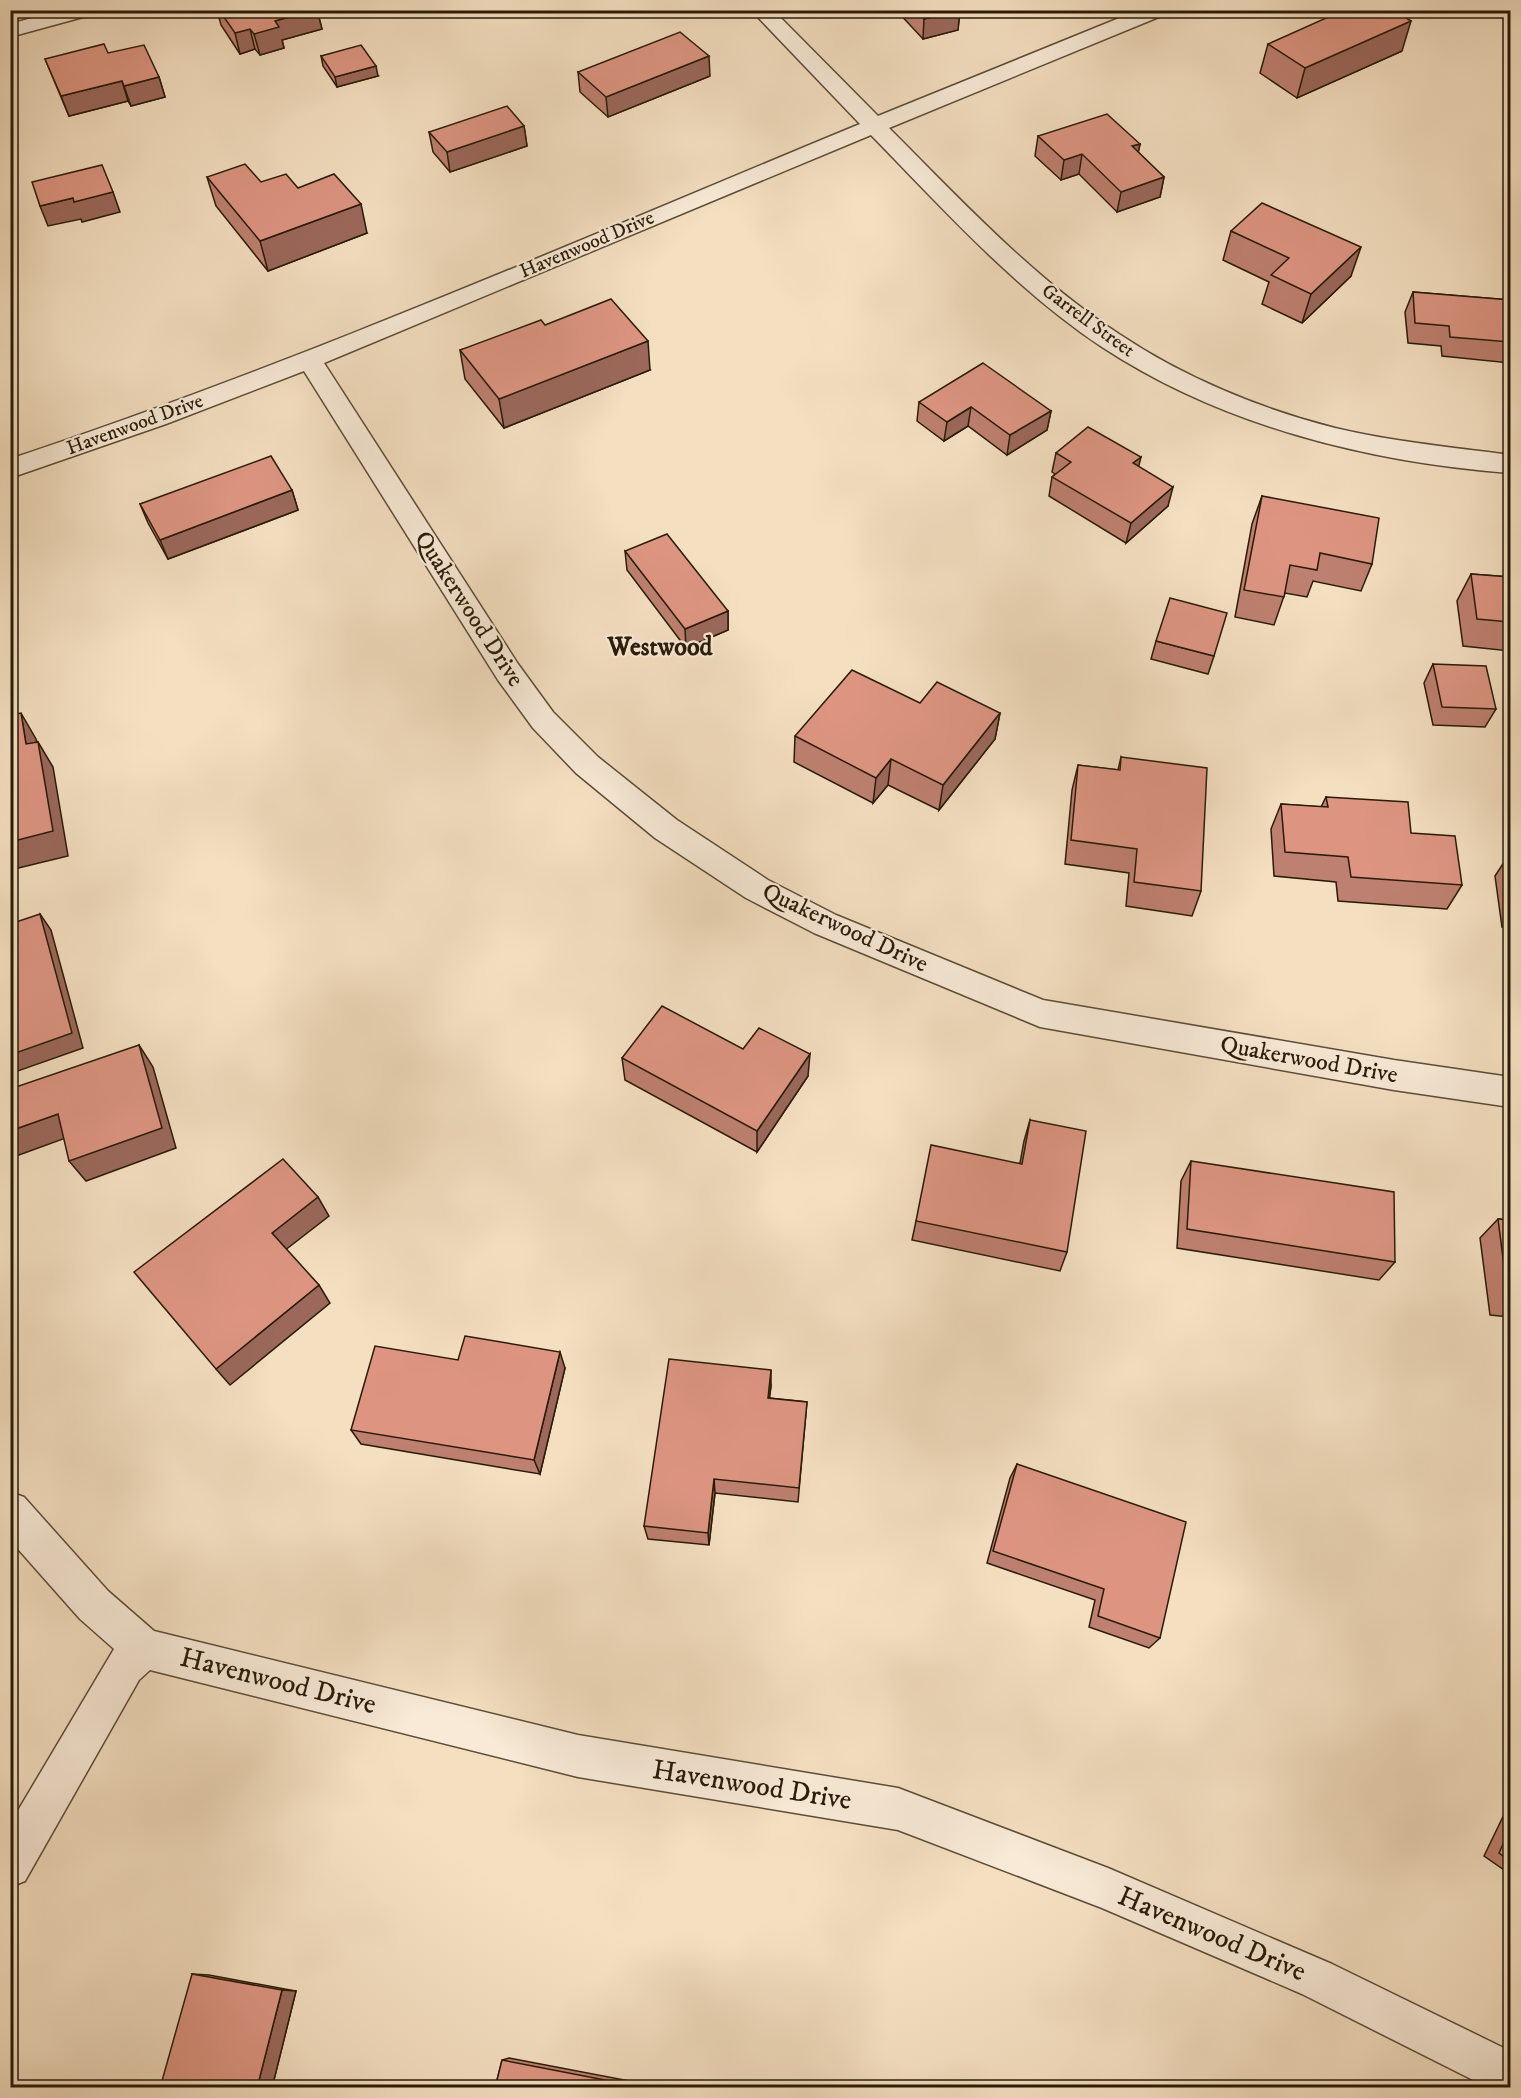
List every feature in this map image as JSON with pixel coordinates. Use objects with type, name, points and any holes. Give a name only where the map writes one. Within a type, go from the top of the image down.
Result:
[{"type":"street","points":[[10,31],[87,10]]},
{"type":"street","name":"Garrell Street","points":[[761,10],[1016,267],[1075,316],[1120,348],[1172,377],[1230,402],[1292,424],[1358,441],[1425,453],[1510,464]]},
{"type":"street","name":"Havenwood Drive","points":[[10,469],[108,437],[310,361],[1159,10]]},
{"type":"street","name":"Quakerwood Drive","points":[[310,361],[508,672],[543,720],[587,765],[666,829],[757,889],[825,924],[1040,1013],[1394,1075],[1510,1092]]},
{"type":"street","name":"Havenwood Drive","points":[[10,1511],[94,1605],[144,1648],[578,1756],[898,1809],[1108,1889],[1317,1979],[1510,2074]]},
{"type":"street","points":[[10,1866],[125,1666],[144,1648]]},
{"type":"building","points":[[219,10],[313,10],[275,21],[279,27],[254,34],[250,29],[235,33]]},
{"type":"building","points":[[916,10],[958,10],[924,19]]},
{"type":"building","points":[[1344,10],[1394,10],[1411,21],[1305,68],[1268,44]]},
{"type":"building","points":[[680,32],[709,56],[606,97],[578,72]]},
{"type":"building","points":[[104,44],[108,53],[144,45],[159,77],[124,86],[122,81],[61,96],[45,59]]},
{"type":"building","points":[[361,45],[376,66],[335,77],[321,56]]},
{"type":"building","points":[[507,106],[524,126],[447,152],[429,132]]},
{"type":"building","points":[[1107,114],[1140,144],[1132,146],[1164,177],[1121,192],[1082,154],[1064,160],[1038,136]]},
{"type":"building","points":[[245,164],[261,182],[286,174],[298,188],[334,174],[361,204],[260,241],[207,177]]},
{"type":"building","points":[[102,165],[113,192],[74,202],[73,198],[40,206],[32,182]]},
{"type":"building","points":[[1262,203],[1361,247],[1311,294],[1271,275],[1289,258],[1231,231]]},
{"type":"building","points":[[1413,292],[1510,300],[1510,342],[1450,337],[1449,326],[1415,323]]},
{"type":"building","points":[[611,299],[648,341],[499,399],[460,350],[541,320],[545,325]]},
{"type":"building","points":[[983,363],[1051,411],[1010,435],[971,407],[947,422],[919,402]]},
{"type":"building","points":[[1088,427],[1141,457],[1133,463],[1173,487],[1131,523],[1052,477],[1071,462],[1056,453]]},
{"type":"building","points":[[271,456],[292,490],[160,540],[140,504]]},
{"type":"building","points":[[1262,496],[1379,518],[1372,564],[1320,553],[1317,570],[1290,565],[1284,597],[1244,590]]},
{"type":"building","points":[[667,534],[728,611],[685,629],[625,551]]},
{"type":"building","points":[[1471,574],[1510,577],[1510,622],[1477,619]]},
{"type":"building","points":[[1170,598],[1227,613],[1214,656],[1156,641]]},
{"type":"building","points":[[1433,664],[1486,666],[1496,709],[1442,707]]},
{"type":"building","points":[[852,670],[920,703],[937,682],[1000,713],[943,785],[891,759],[876,778],[795,736]]},
{"type":"building","points":[[21,713],[26,744],[38,742],[53,831],[10,842],[10,715]]},
{"type":"building","points":[[1121,757],[1207,768],[1201,891],[1134,882],[1137,849],[1071,840],[1078,765],[1120,770]]},
{"type":"building","points":[[1326,797],[1408,802],[1411,833],[1455,836],[1462,885],[1351,877],[1348,857],[1285,852],[1281,804],[1328,807]]},
{"type":"building","points":[[40,914],[72,1033],[10,1055],[10,924]]},
{"type":"building","points":[[662,1006],[743,1049],[759,1028],[810,1054],[757,1131],[622,1058]]},
{"type":"building","points":[[139,1045],[162,1128],[69,1161],[58,1114],[10,1131],[10,1089]]},
{"type":"building","points":[[1030,1120],[1086,1131],[1067,1252],[916,1221],[931,1145],[1022,1164]]},
{"type":"building","points":[[283,1159],[318,1197],[272,1233],[319,1285],[216,1369],[134,1272]]},
{"type":"building","points":[[1191,1161],[1394,1192],[1395,1262],[1187,1229]]},
{"type":"building","points":[[1498,1219],[1510,1220],[1510,1297],[1508,1297]]},
{"type":"building","points":[[465,1336],[560,1352],[534,1460],[351,1430],[375,1346],[458,1360]]},
{"type":"building","points":[[669,1359],[771,1370],[768,1398],[807,1402],[799,1488],[714,1479],[708,1533],[644,1526]]},
{"type":"building","points":[[1017,1464],[1186,1522],[1160,1638],[1098,1616],[1104,1589],[993,1551]]},
{"type":"building","points":[[1510,1829],[1510,1861],[1499,1853]]},
{"type":"building","points":[[192,1974],[282,1990],[257,2088],[160,2088]]},
{"type":"building","points":[[502,2060],[646,2088],[495,2088]]},
{"type":"district","name":"Westwood","points":[[660,647]]}]
